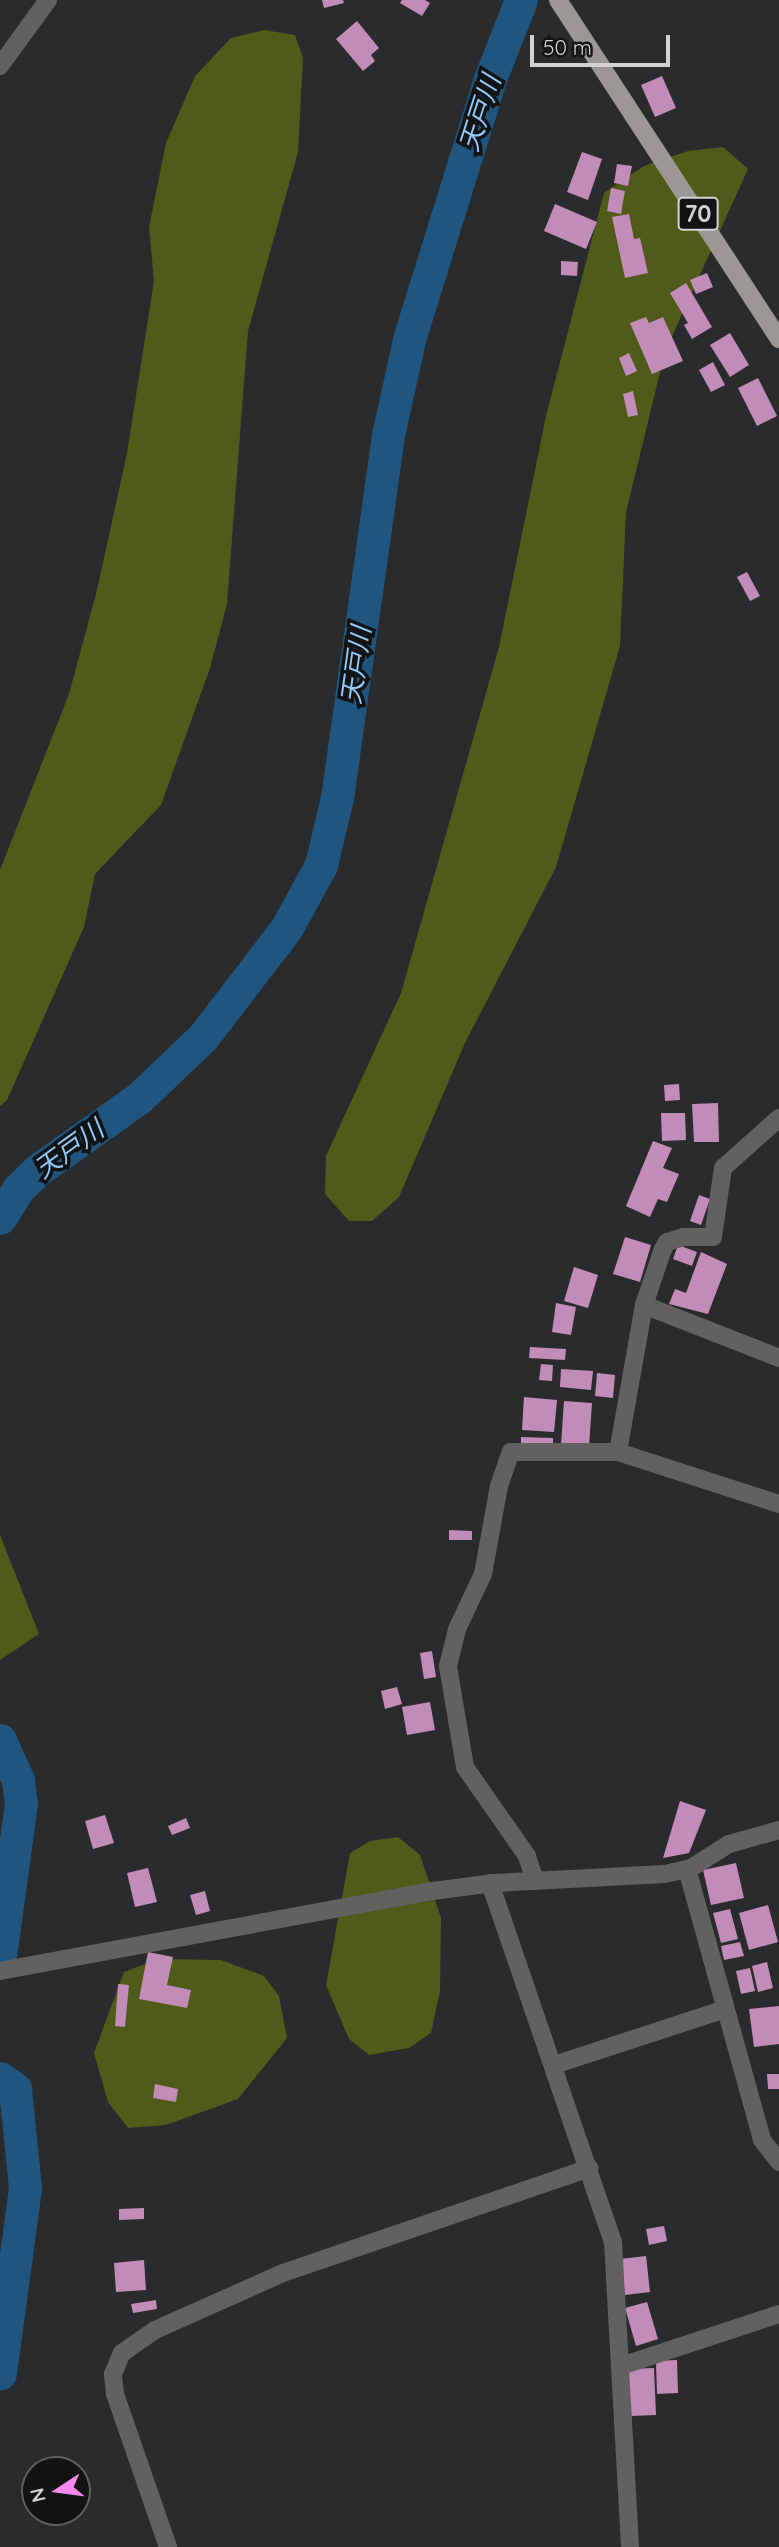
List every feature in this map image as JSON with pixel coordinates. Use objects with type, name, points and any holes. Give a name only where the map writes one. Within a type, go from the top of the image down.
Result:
[{"type":"main road","name":"70","points":[[558,0],[779,339]]},
{"type":"street","points":[[0,65],[48,0]]},
{"type":"street","points":[[618,1452],[644,1305],[667,1242],[713,1237],[723,1168],[779,1118]]},
{"type":"street","points":[[644,1305],[779,1357]]},
{"type":"street","points":[[535,1881],[527,1856],[465,1767],[452,1710],[450,1649],[479,1586],[499,1486],[511,1452],[618,1452],[779,1504]]},
{"type":"street","points":[[0,1971],[490,1883],[687,1869],[729,1844],[779,1830]]},
{"type":"street","points":[[687,1869],[762,2140],[779,2162]]},
{"type":"street","points":[[490,1883],[589,2168],[617,2268],[630,2547]]},
{"type":"street","points":[[554,2065],[725,2009]]},
{"type":"street","points":[[168,2547],[116,2394],[113,2374],[122,2353],[155,2330],[283,2273],[589,2168]]},
{"type":"street","points":[[621,2365],[779,2314]]},
{"type":"green space","points":[[264,30],[295,35],[303,58],[298,152],[248,331],[227,604],[210,668],[161,805],[95,874],[84,927],[7,1100],[0,1106],[0,870],[69,694],[97,590],[127,453],[154,281],[149,227],[166,143],[195,76],[231,38]]},
{"type":"green space","points":[[723,147],[748,169],[665,352],[626,512],[620,646],[556,867],[465,1043],[399,1197],[372,1221],[349,1221],[325,1194],[326,1156],[401,993],[499,647],[546,416],[604,193],[644,166],[688,151]]},
{"type":"green space","points":[[0,1535],[39,1634],[0,1660]]},
{"type":"green space","points":[[398,1837],[420,1855],[441,1918],[440,1991],[431,2033],[409,2048],[369,2055],[349,2039],[326,1985],[350,1853],[370,1841]]},
{"type":"green space","points":[[158,1959],[221,1960],[264,1976],[279,1996],[287,2038],[238,2099],[166,2125],[128,2128],[108,2102],[94,2053],[124,1972]]},
{"type":"building","points":[[322,0],[343,0],[344,3],[324,8]]},
{"type":"building","points":[[402,0],[425,0],[430,3],[422,16],[400,3]]},
{"type":"building","points":[[357,21],[379,48],[371,55],[375,61],[363,71],[336,39]]},
{"type":"building","points":[[662,76],[676,108],[655,117],[641,85]]},
{"type":"building","points":[[582,152],[602,159],[588,200],[567,192]]},
{"type":"building","points":[[617,164],[632,166],[628,186],[614,183]]},
{"type":"building","points":[[611,188],[625,191],[621,214],[607,211]]},
{"type":"building","points":[[555,204],[597,222],[586,249],[544,231]]},
{"type":"building","points":[[629,214],[634,239],[640,238],[648,273],[625,278],[612,217]]},
{"type":"building","points":[[561,261],[578,262],[577,276],[561,275]]},
{"type":"building","points":[[707,273],[713,287],[696,294],[690,280]]},
{"type":"building","points":[[686,283],[712,327],[692,339],[684,325],[688,323],[670,293]]},
{"type":"building","points":[[646,317],[649,323],[663,317],[683,361],[652,374],[630,323]]},
{"type":"building","points":[[730,333],[749,365],[730,377],[710,345]]},
{"type":"building","points":[[629,353],[637,371],[626,376],[619,358]]},
{"type":"building","points":[[713,362],[725,385],[711,392],[699,370]]},
{"type":"building","points":[[758,378],[777,416],[757,426],[738,388]]},
{"type":"building","points":[[633,391],[638,415],[628,417],[623,394]]},
{"type":"building","points":[[747,572],[760,596],[750,601],[737,577]]},
{"type":"building","points":[[679,1084],[680,1100],[665,1101],[664,1085]]},
{"type":"building","points":[[718,1103],[719,1142],[694,1142],[692,1104]]},
{"type":"building","points":[[661,1113],[685,1113],[686,1140],[662,1141]]},
{"type":"building","points":[[653,1141],[672,1148],[663,1168],[679,1174],[667,1202],[658,1199],[650,1217],[626,1206]]},
{"type":"building","points":[[699,1195],[710,1199],[701,1225],[690,1221]]},
{"type":"building","points":[[625,1237],[651,1245],[640,1282],[613,1274]]},
{"type":"building","points":[[678,1245],[697,1252],[692,1266],[673,1259]]},
{"type":"building","points":[[701,1252],[727,1264],[708,1314],[669,1304],[675,1289],[686,1293]]},
{"type":"building","points":[[574,1267],[598,1275],[588,1308],[564,1301]]},
{"type":"building","points":[[556,1303],[576,1307],[571,1335],[552,1332]]},
{"type":"building","points":[[530,1347],[566,1349],[565,1360],[529,1358]]},
{"type":"building","points":[[541,1364],[553,1365],[552,1381],[539,1380]]},
{"type":"building","points":[[561,1369],[593,1371],[591,1390],[560,1387]]},
{"type":"building","points":[[597,1373],[615,1375],[613,1398],[595,1396]]},
{"type":"building","points":[[524,1397],[557,1400],[554,1432],[522,1430]]},
{"type":"building","points":[[564,1401],[592,1403],[589,1447],[561,1445]]},
{"type":"building","points":[[521,1437],[553,1438],[553,1449],[521,1447]]},
{"type":"building","points":[[449,1530],[472,1531],[472,1540],[449,1540]]},
{"type":"building","points":[[432,1651],[436,1677],[424,1679],[420,1653]]},
{"type":"building","points":[[397,1687],[402,1704],[385,1709],[381,1691]]},
{"type":"building","points":[[430,1702],[435,1730],[407,1735],[402,1707]]},
{"type":"building","points":[[680,1801],[706,1810],[689,1853],[663,1858]]},
{"type":"building","points":[[105,1815],[114,1843],[93,1849],[85,1821]]},
{"type":"building","points":[[186,1818],[190,1828],[172,1835],[168,1826]]},
{"type":"building","points":[[736,1863],[744,1898],[711,1905],[703,1870]]},
{"type":"building","points":[[148,1868],[157,1902],[135,1907],[127,1873]]},
{"type":"building","points":[[205,1891],[210,1911],[196,1915],[190,1895]]},
{"type":"building","points":[[768,1905],[778,1942],[749,1950],[739,1913]]},
{"type":"building","points":[[730,1909],[738,1939],[721,1943],[713,1913]]},
{"type":"building","points":[[740,1942],[744,1956],[724,1960],[721,1946]]},
{"type":"building","points":[[148,1952],[173,1957],[167,1985],[191,1990],[187,2008],[139,1999]]},
{"type":"building","points":[[767,1962],[773,1988],[758,1992],[752,1966]]},
{"type":"building","points":[[750,1968],[755,1991],[741,1994],[736,1971]]},
{"type":"building","points":[[118,1984],[129,1985],[125,2027],[115,2026]]},
{"type":"building","points":[[779,2006],[779,2044],[754,2047],[749,2009]]},
{"type":"building","points":[[767,2074],[779,2074],[779,2089],[768,2089]]},
{"type":"building","points":[[155,2084],[178,2089],[176,2102],[153,2098]]},
{"type":"building","points":[[144,2208],[144,2219],[119,2220],[119,2209]]},
{"type":"building","points":[[664,2226],[667,2241],[649,2245],[646,2229]]},
{"type":"building","points":[[646,2256],[650,2292],[625,2295],[620,2259]]},
{"type":"building","points":[[144,2260],[146,2290],[116,2292],[114,2263]]},
{"type":"building","points":[[156,2300],[157,2309],[133,2313],[131,2304]]},
{"type":"building","points":[[647,2302],[658,2339],[636,2346],[625,2308]]},
{"type":"building","points":[[677,2360],[678,2393],[657,2394],[656,2361]]},
{"type":"building","points":[[654,2368],[656,2415],[630,2416],[628,2369]]},
{"type":"waterway","name":"天戸川","points":[[0,1218],[18,1189],[39,1169],[139,1098],[203,1037],[286,929],[321,865],[337,798],[388,435],[410,336],[490,79],[521,0]]},
{"type":"waterway","name":"天戸川","points":[[0,1740],[18,1780],[21,1803],[0,1957]]},
{"type":"waterway","name":"天戸川","points":[[0,2078],[15,2089],[25,2188],[0,2373]]}]
